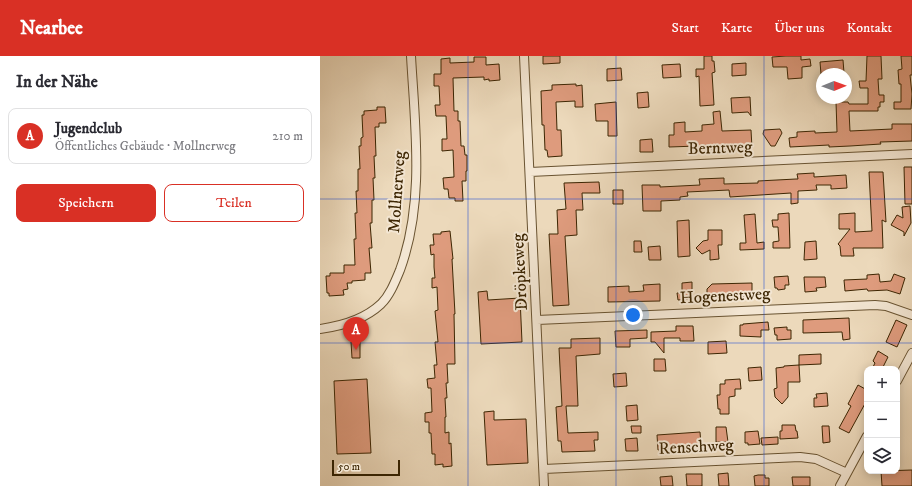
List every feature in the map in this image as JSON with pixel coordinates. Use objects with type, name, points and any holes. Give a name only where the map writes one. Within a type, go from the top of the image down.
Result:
[{"type":"street","name":"Mollnerweg","points":[[320,329],[353,322],[377,308],[391,291],[403,262],[412,229],[417,170],[411,56]]},
{"type":"street","name":"Dröpkeweg","points":[[524,56],[544,486]]},
{"type":"street","name":"Berntweg","points":[[530,172],[912,154]]},
{"type":"street","name":"Hogenestweg","points":[[537,320],[875,305],[897,309],[912,315]]},
{"type":"street","points":[[900,375],[912,353]]},
{"type":"street","points":[[840,486],[866,438]]},
{"type":"street","name":"Renschweg","points":[[544,469],[800,457],[816,459],[847,473]]},
{"type":"building","points":[[543,56],[560,56],[560,63],[543,64]]},
{"type":"building","points":[[704,56],[712,56],[712,61],[714,61],[715,72],[712,73],[714,105],[700,106],[699,76],[696,77],[696,69],[704,69]]},
{"type":"building","points":[[801,56],[801,60],[810,59],[811,66],[802,67],[802,78],[788,79],[787,67],[773,67],[772,57]]},
{"type":"building","points":[[867,56],[881,56],[882,79],[878,79],[879,95],[884,95],[884,102],[880,102],[878,111],[849,111],[850,131],[892,129],[892,124],[912,124],[912,141],[880,142],[881,144],[850,146],[829,147],[829,145],[790,147],[789,138],[797,137],[797,132],[837,132],[836,104],[868,104],[868,88],[860,88],[859,81],[866,81]]},
{"type":"building","points":[[901,56],[912,56],[912,75],[910,75],[912,94],[911,109],[894,109],[894,102],[901,102],[901,84],[899,84],[898,70],[902,69]]},
{"type":"building","points":[[474,57],[486,57],[486,65],[499,64],[500,80],[489,81],[489,79],[484,80],[484,77],[453,78],[454,111],[458,111],[461,146],[464,146],[465,155],[467,155],[466,181],[462,181],[463,201],[455,201],[455,198],[449,198],[448,189],[444,189],[443,178],[454,177],[453,150],[442,151],[442,139],[447,139],[446,116],[436,116],[435,105],[440,105],[439,86],[434,86],[434,74],[441,74],[441,59],[450,58],[450,63],[474,62]]},
{"type":"building","points":[[843,60],[844,68],[820,68],[820,62]]},
{"type":"building","points":[[746,63],[746,75],[732,76],[732,64]]},
{"type":"building","points":[[680,64],[681,77],[663,78],[662,65]]},
{"type":"building","points":[[621,68],[622,80],[607,81],[607,69]]},
{"type":"building","points":[[576,84],[576,86],[582,85],[583,107],[575,107],[575,101],[556,102],[557,130],[561,130],[562,156],[548,157],[547,150],[545,150],[544,125],[542,125],[541,91],[552,90],[552,85]]},
{"type":"building","points":[[648,92],[649,107],[638,108],[637,93]]},
{"type":"building","points":[[750,97],[751,116],[748,112],[732,113],[731,98]]},
{"type":"building","points":[[616,102],[617,136],[608,136],[608,121],[596,121],[595,104]]},
{"type":"building","points":[[377,107],[385,107],[386,123],[379,123],[379,127],[375,127],[376,156],[374,156],[375,178],[373,178],[374,200],[372,200],[372,223],[370,223],[372,248],[369,248],[371,273],[365,273],[365,280],[347,283],[348,289],[343,290],[344,295],[329,296],[329,293],[327,293],[326,276],[330,276],[330,273],[344,273],[344,265],[355,265],[354,239],[356,239],[356,191],[358,191],[358,169],[360,169],[359,146],[361,146],[361,138],[363,137],[362,115],[364,115],[364,111],[377,110]]},
{"type":"building","points":[[720,111],[722,131],[751,130],[752,148],[699,150],[698,146],[669,147],[669,135],[674,135],[674,123],[685,122],[685,132],[702,131],[702,125],[714,124],[713,112]]},
{"type":"building","points":[[780,129],[782,133],[775,146],[771,146],[763,134],[764,130]]},
{"type":"building","points":[[652,139],[653,152],[640,152],[640,140]]},
{"type":"building","points":[[904,167],[912,167],[912,204],[905,204]]},
{"type":"building","points":[[869,172],[883,172],[886,222],[882,220],[883,248],[853,248],[854,256],[841,256],[840,246],[838,244],[850,229],[839,229],[839,214],[855,213],[855,232],[872,231]]},
{"type":"building","points":[[814,173],[814,177],[846,175],[847,188],[831,189],[831,185],[816,185],[817,190],[798,191],[798,203],[791,204],[791,193],[730,197],[729,190],[687,192],[688,196],[680,197],[680,200],[661,201],[661,211],[643,211],[642,185],[660,185],[660,187],[700,185],[699,179],[724,178],[724,184],[758,183],[758,181],[798,179],[797,174]]},
{"type":"building","points":[[599,182],[600,193],[582,193],[583,210],[576,210],[577,235],[565,236],[569,305],[553,306],[549,234],[558,234],[557,210],[566,209],[564,183]]},
{"type":"building","points":[[613,190],[623,190],[623,204],[613,204]]},
{"type":"building","points":[[910,206],[911,223],[904,236],[904,232],[891,225],[897,215],[903,218],[902,207]]},
{"type":"building","points":[[789,213],[790,248],[773,248],[773,242],[779,241],[778,227],[773,227],[772,220],[778,220],[778,214]]},
{"type":"building","points":[[755,214],[757,243],[764,242],[764,249],[740,250],[740,243],[746,243],[744,215]]},
{"type":"building","points":[[689,220],[690,256],[678,257],[677,221]]},
{"type":"building","points":[[708,230],[722,230],[722,245],[718,245],[719,259],[710,260],[710,250],[702,254],[696,248],[703,241],[708,240]]},
{"type":"building","points":[[450,231],[453,259],[455,364],[447,364],[448,383],[446,383],[447,398],[445,398],[445,433],[449,432],[452,466],[443,467],[443,464],[435,465],[435,454],[432,454],[431,433],[429,433],[429,422],[425,422],[425,413],[432,412],[431,388],[428,388],[427,379],[435,378],[434,365],[437,365],[435,342],[438,342],[435,311],[438,310],[437,287],[432,288],[432,278],[435,278],[434,254],[431,255],[430,245],[434,245],[433,234],[441,234],[441,232]]},
{"type":"building","points":[[634,241],[641,241],[642,252],[634,252]]},
{"type":"building","points":[[816,241],[817,259],[804,260],[805,242]]},
{"type":"building","points":[[660,246],[661,260],[649,260],[648,247]]},
{"type":"building","points":[[879,274],[880,282],[891,281],[894,274],[905,278],[900,294],[887,290],[868,291],[867,289],[845,291],[844,280],[867,279],[867,275]]},
{"type":"building","points":[[788,276],[789,285],[785,285],[785,289],[778,290],[775,288],[774,277]]},
{"type":"building","points":[[804,277],[825,277],[826,287],[816,288],[817,291],[805,292]]},
{"type":"building","points":[[692,282],[692,299],[678,300],[677,293],[682,293],[682,283]]},
{"type":"building","points":[[752,283],[752,292],[748,292],[748,296],[741,297],[741,295],[726,295],[726,297],[712,298],[707,294],[707,289],[712,284]]},
{"type":"building","points":[[660,284],[660,301],[608,302],[608,287],[629,286],[629,292],[644,291],[643,285]]},
{"type":"building","points":[[487,291],[488,300],[520,298],[522,342],[481,344],[478,292]]},
{"type":"building","points":[[849,318],[850,339],[843,340],[842,332],[803,333],[803,320]]},
{"type":"building","points":[[896,320],[907,325],[897,347],[886,342]]},
{"type":"building","points":[[768,322],[769,330],[761,330],[761,337],[740,336],[740,325]]},
{"type":"building","points":[[676,326],[693,326],[694,341],[680,341],[680,338],[664,338],[664,353],[655,342],[651,342],[651,332],[676,331]]},
{"type":"building","points":[[787,327],[787,330],[791,330],[791,339],[777,340],[777,335],[775,335],[774,328]]},
{"type":"building","points":[[647,330],[647,338],[630,339],[630,347],[616,347],[615,331]]},
{"type":"building","points":[[600,338],[600,354],[576,356],[578,406],[566,406],[568,433],[598,432],[598,440],[594,440],[595,451],[562,452],[561,441],[558,441],[556,407],[562,406],[559,348],[571,348],[571,339]]},
{"type":"building","points":[[360,341],[360,358],[352,358],[351,342]]},
{"type":"building","points":[[726,341],[727,353],[708,354],[708,342]]},
{"type":"building","points":[[878,351],[888,357],[884,366],[874,366],[875,363],[873,361]]},
{"type":"building","points":[[821,354],[821,364],[799,365],[799,355]]},
{"type":"building","points":[[654,359],[665,359],[666,371],[654,371]]},
{"type":"building","points":[[799,365],[800,382],[788,382],[788,397],[782,404],[775,397],[774,389],[777,388],[776,368]]},
{"type":"building","points":[[761,367],[762,380],[749,381],[748,368]]},
{"type":"building","points":[[626,373],[627,386],[614,387],[613,374]]},
{"type":"building","points":[[367,379],[371,453],[337,454],[334,381]]},
{"type":"building","points":[[740,379],[741,389],[735,389],[735,396],[729,397],[729,414],[720,414],[717,395],[720,395],[720,384],[725,384],[725,380]]},
{"type":"building","points":[[858,385],[864,388],[864,406],[849,433],[839,428],[851,406],[848,404]]},
{"type":"building","points":[[827,393],[828,406],[814,407],[814,398],[817,398],[816,394]]},
{"type":"building","points":[[637,405],[638,420],[627,421],[626,406]]},
{"type":"building","points":[[494,411],[494,420],[526,419],[528,463],[487,465],[484,412]]},
{"type":"building","points":[[782,425],[795,425],[798,438],[780,439]]},
{"type":"building","points":[[631,426],[641,426],[641,433],[632,433]]},
{"type":"building","points":[[822,426],[829,426],[830,442],[823,443]]},
{"type":"building","points":[[716,427],[726,427],[728,442],[716,442]]},
{"type":"building","points":[[758,431],[760,444],[748,445],[748,443],[745,443],[745,432]]},
{"type":"building","points":[[700,432],[701,445],[658,450],[657,435]]},
{"type":"building","points":[[778,437],[778,444],[762,445],[761,438]]},
{"type":"building","points":[[637,438],[638,451],[626,451],[625,439]]},
{"type":"building","points":[[900,470],[912,470],[912,486],[882,486],[881,474],[900,474]]},
{"type":"building","points":[[728,473],[729,486],[719,486],[718,474]]},
{"type":"building","points":[[686,474],[702,474],[702,486],[687,486]]},
{"type":"building","points":[[765,475],[765,478],[769,478],[769,486],[755,486],[754,476]]},
{"type":"building","points":[[672,476],[673,486],[661,486],[660,477]]},
{"type":"building","points":[[792,477],[810,477],[810,486],[793,486]]},
{"type":"place","name":"Jugendclub","points":[[356,350]]}]
